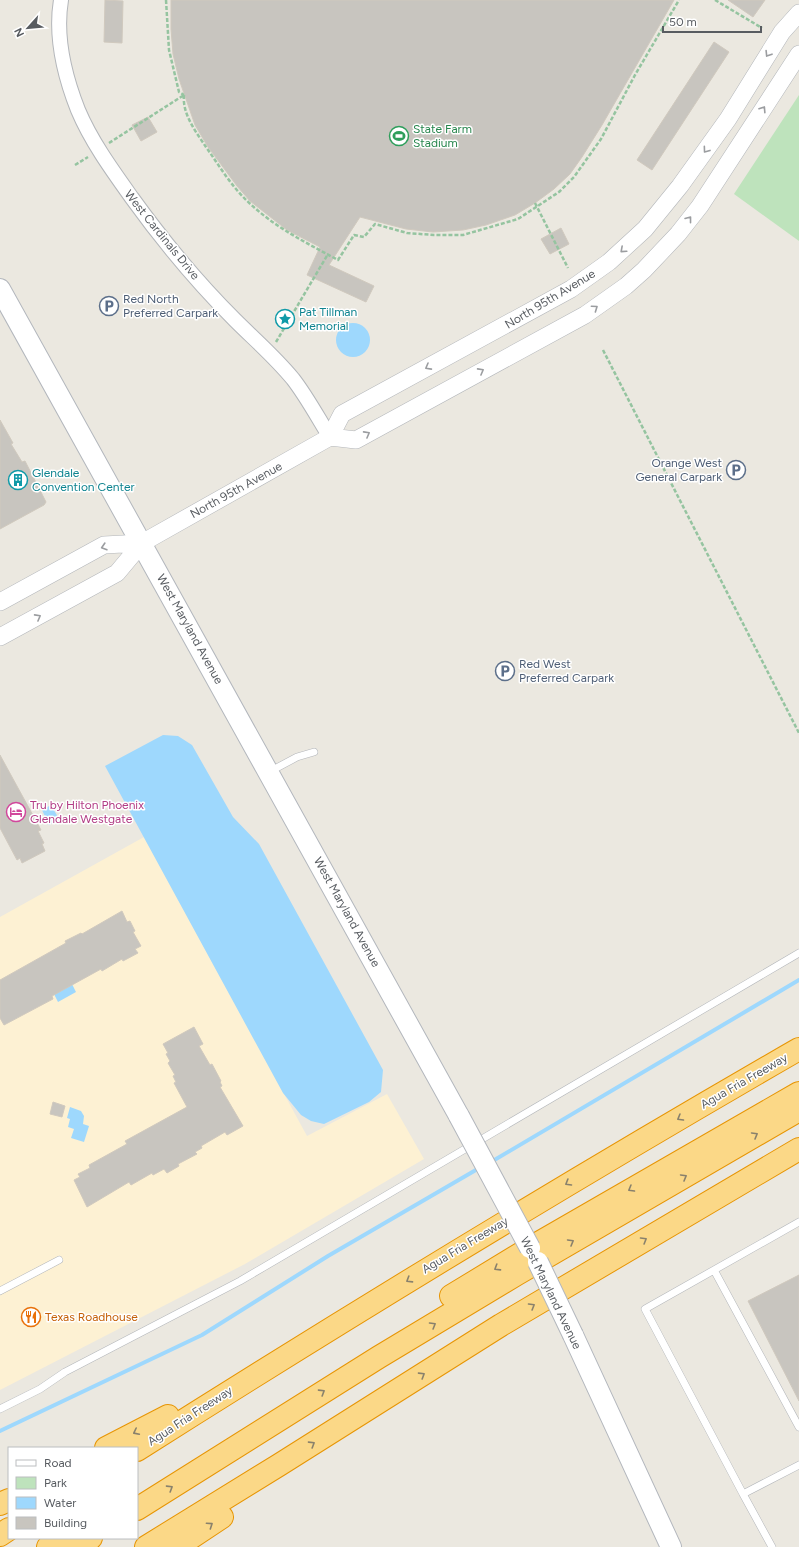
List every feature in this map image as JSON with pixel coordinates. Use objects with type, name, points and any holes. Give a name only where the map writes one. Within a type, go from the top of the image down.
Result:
[{"type":"highway","name":"Agua Fria Freeway","points":[[138,1449],[283,1357],[472,1241],[799,1049]]},
{"type":"highway","points":[[138,1490],[273,1414],[379,1357],[534,1255],[718,1148],[799,1093]]},
{"type":"highway","points":[[718,1148],[799,1110]]},
{"type":"highway","points":[[146,1547],[501,1325],[799,1149]]},
{"type":"highway","points":[[108,1447],[283,1357]]},
{"type":"highway","points":[[138,1508],[273,1414]]},
{"type":"highway","points":[[177,1547],[233,1510],[279,1465]]},
{"type":"highway","points":[[48,1547],[60,1539]]},
{"type":"highway","points":[[76,1547],[89,1539]]},
{"type":"main road","name":"West Maryland Avenue","points":[[0,289],[269,772],[534,1255],[671,1547]]},
{"type":"street","name":"West Cardinals Drive","points":[[61,0],[59,29],[64,61],[78,110],[90,134],[116,176],[177,257],[236,321],[270,353],[293,379],[330,438]]},
{"type":"street","name":"North 95th Avenue","points":[[0,637],[117,574],[142,543],[330,438],[342,414],[571,289],[590,276],[645,229],[680,186],[728,119],[782,32],[796,21]]},
{"type":"street","points":[[330,438],[356,440],[585,315],[626,286],[663,250],[700,206],[799,54]]},
{"type":"street","name":"North 95th Avenue","points":[[0,602],[104,545],[142,543]]},
{"type":"lane","points":[[269,772],[297,757],[314,752]]},
{"type":"lane","points":[[0,1409],[40,1389],[65,1372],[247,1278],[799,953]]},
{"type":"lane","points":[[772,1547],[645,1309],[799,1222]]},
{"type":"lane","points":[[0,1291],[59,1260]]},
{"type":"lane","points":[[714,1270],[799,1427]]},
{"type":"lane","points":[[743,1494],[799,1465]]},
{"type":"path","points":[[166,0],[169,50],[179,92],[184,95]]},
{"type":"path","points":[[184,95],[184,102],[191,126],[235,189],[250,204],[284,231],[338,260],[354,234],[364,237],[375,224],[408,233],[434,235],[463,234],[518,219],[559,192],[574,177],[601,139],[635,75],[679,0]]},
{"type":"path","points":[[716,0],[762,28]]},
{"type":"path","points":[[75,166],[184,95]]},
{"type":"path","points":[[534,203],[568,268]]},
{"type":"path","points":[[270,353],[328,254]]},
{"type":"path","points":[[603,350],[799,733]]},
{"type":"shaded area","points":[[144,837],[307,1136],[387,1094],[424,1159],[245,1264],[0,1390],[0,917]]},
{"type":"green space","points":[[799,95],[799,241],[734,194]]},
{"type":"water","points":[[350,323],[356,323],[360,324],[367,330],[370,340],[369,347],[363,354],[356,357],[350,357],[346,356],[339,350],[336,343],[336,337],[337,333],[343,326]]},
{"type":"water","points":[[163,735],[178,736],[192,745],[233,817],[259,844],[383,1070],[381,1092],[369,1102],[324,1124],[311,1121],[301,1115],[283,1093],[105,766]]},
{"type":"water","points":[[51,805],[59,819],[49,825],[42,810]]},
{"type":"water","points":[[71,982],[76,992],[58,1002],[53,992]]},
{"type":"water","points":[[70,1107],[81,1111],[84,1116],[83,1124],[89,1126],[84,1142],[71,1138],[74,1129],[68,1127],[70,1119],[67,1118]]},
{"type":"building","points":[[105,0],[123,1],[122,43],[104,42]]},
{"type":"building","name":"State Farm Stadium","points":[[171,0],[674,0],[582,157],[570,174],[554,189],[535,203],[515,215],[486,225],[463,230],[433,232],[406,229],[360,217],[329,265],[374,286],[366,302],[307,275],[320,247],[287,230],[250,201],[208,147],[195,125],[179,79],[173,54]]},
{"type":"building","points":[[728,0],[765,0],[753,17]]},
{"type":"building","points":[[714,42],[729,52],[652,170],[637,160]]},
{"type":"building","points":[[148,117],[157,132],[141,141],[132,125]]},
{"type":"building","points":[[561,228],[569,244],[550,254],[541,239]]},
{"type":"building","name":"Glendale Convention Center","points":[[0,420],[13,443],[11,444],[22,462],[25,461],[46,502],[44,505],[0,529]]},
{"type":"building","name":"Tru by Hilton Phoenix Glendale Westgate","points":[[0,755],[41,830],[38,831],[44,843],[42,844],[45,851],[22,863],[20,858],[17,860],[0,828]]},
{"type":"building","points":[[122,911],[127,922],[130,921],[135,931],[133,932],[141,946],[135,949],[138,953],[123,961],[122,959],[102,971],[101,969],[52,996],[53,999],[4,1025],[0,1018],[0,980],[66,943],[65,941],[81,933],[82,934]]},
{"type":"building","points":[[194,1027],[203,1044],[199,1046],[210,1065],[212,1064],[221,1081],[222,1086],[220,1087],[243,1126],[227,1135],[225,1132],[201,1146],[202,1148],[195,1152],[197,1154],[178,1164],[179,1166],[167,1173],[164,1169],[153,1175],[152,1173],[131,1185],[129,1182],[87,1207],[74,1180],[80,1177],[78,1174],[90,1168],[89,1165],[127,1144],[125,1141],[187,1107],[174,1083],[176,1082],[173,1076],[175,1075],[168,1063],[170,1061],[166,1054],[168,1053],[163,1044]]},
{"type":"building","points":[[53,1102],[65,1106],[62,1117],[50,1114]]},
{"type":"building","points":[[799,1275],[799,1401],[748,1301]]},
{"type":"waterway","points":[[491,1162],[799,980]]},
{"type":"waterway","points":[[0,1431],[202,1335],[328,1256],[481,1167]]},
{"type":"place","name":"State Farm Stadium","points":[[399,136]]},
{"type":"place","name":"Red North Preferred Carpark","points":[[109,306]]},
{"type":"place","name":"Pat Tillman Memorial","points":[[285,319]]},
{"type":"place","name":"Orange West General Carpark","points":[[736,470]]},
{"type":"place","name":"Glendale Convention Center","points":[[18,480]]},
{"type":"place","name":"Red West Preferred Carpark","points":[[505,671]]},
{"type":"place","name":"Tru by Hilton Phoenix Glendale Westgate","points":[[16,812]]},
{"type":"place","name":"Texas Roadhouse","points":[[31,1317]]}]
